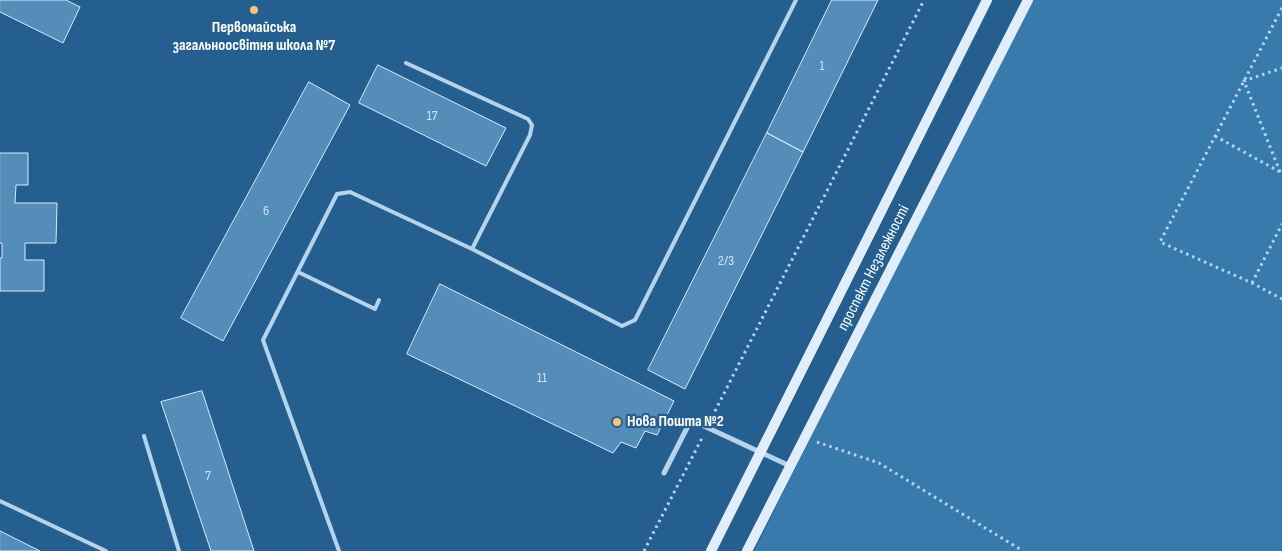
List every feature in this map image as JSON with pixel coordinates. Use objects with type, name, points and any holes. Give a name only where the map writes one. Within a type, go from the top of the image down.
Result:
[{"type":"street","name":"проспект Незалежності","points":[[711,551],[987,0]]},
{"type":"street","name":"проспект Незалежності","points":[[747,551],[1028,0]]},
{"type":"street","points":[[664,473],[691,420],[790,466]]},
{"type":"lane","points":[[339,551],[262,340],[337,194],[350,192],[472,250],[622,326],[635,320],[796,0]]},
{"type":"lane","points":[[406,63],[528,119],[532,125],[530,135],[472,250]]},
{"type":"lane","points":[[298,272],[375,309],[379,300]]},
{"type":"lane","points":[[144,436],[179,551]]},
{"type":"lane","points":[[0,501],[106,551]]},
{"type":"path","points":[[644,551],[924,0]]},
{"type":"path","points":[[1282,8],[1160,242],[1252,283],[1282,299]]},
{"type":"path","points":[[1244,81],[1282,68]]},
{"type":"path","points":[[1244,81],[1281,173]]},
{"type":"path","points":[[1215,136],[1281,173]]},
{"type":"path","points":[[1252,283],[1282,224]]},
{"type":"path","points":[[804,438],[878,463],[1023,551]]},
{"type":"shaded area","points":[[1029,0],[1282,0],[1282,551],[754,551]]},
{"type":"building","points":[[0,0],[66,0],[80,7],[63,43],[0,12]]},
{"type":"building","points":[[832,0],[878,0],[803,152],[767,133]]},
{"type":"building","points":[[378,65],[506,128],[486,166],[359,103]]},
{"type":"building","points":[[309,82],[350,105],[223,341],[181,318]]},
{"type":"building","points":[[767,133],[803,152],[685,389],[648,370]]},
{"type":"building","points":[[0,153],[28,153],[28,185],[16,185],[15,203],[57,203],[56,243],[25,243],[25,260],[44,260],[44,291],[0,291],[2,243],[0,243]]},
{"type":"building","points":[[440,284],[674,401],[657,435],[645,431],[636,448],[621,442],[613,453],[407,354]]},
{"type":"building","points":[[202,391],[254,551],[211,551],[161,402]]},
{"type":"building","points":[[0,531],[40,551],[0,551]]},
{"type":"place","name":"Первомайська загальноосвітня школа №7","points":[[254,10]]},
{"type":"place","name":"Нова Пошта №2","points":[[617,422]]}]
